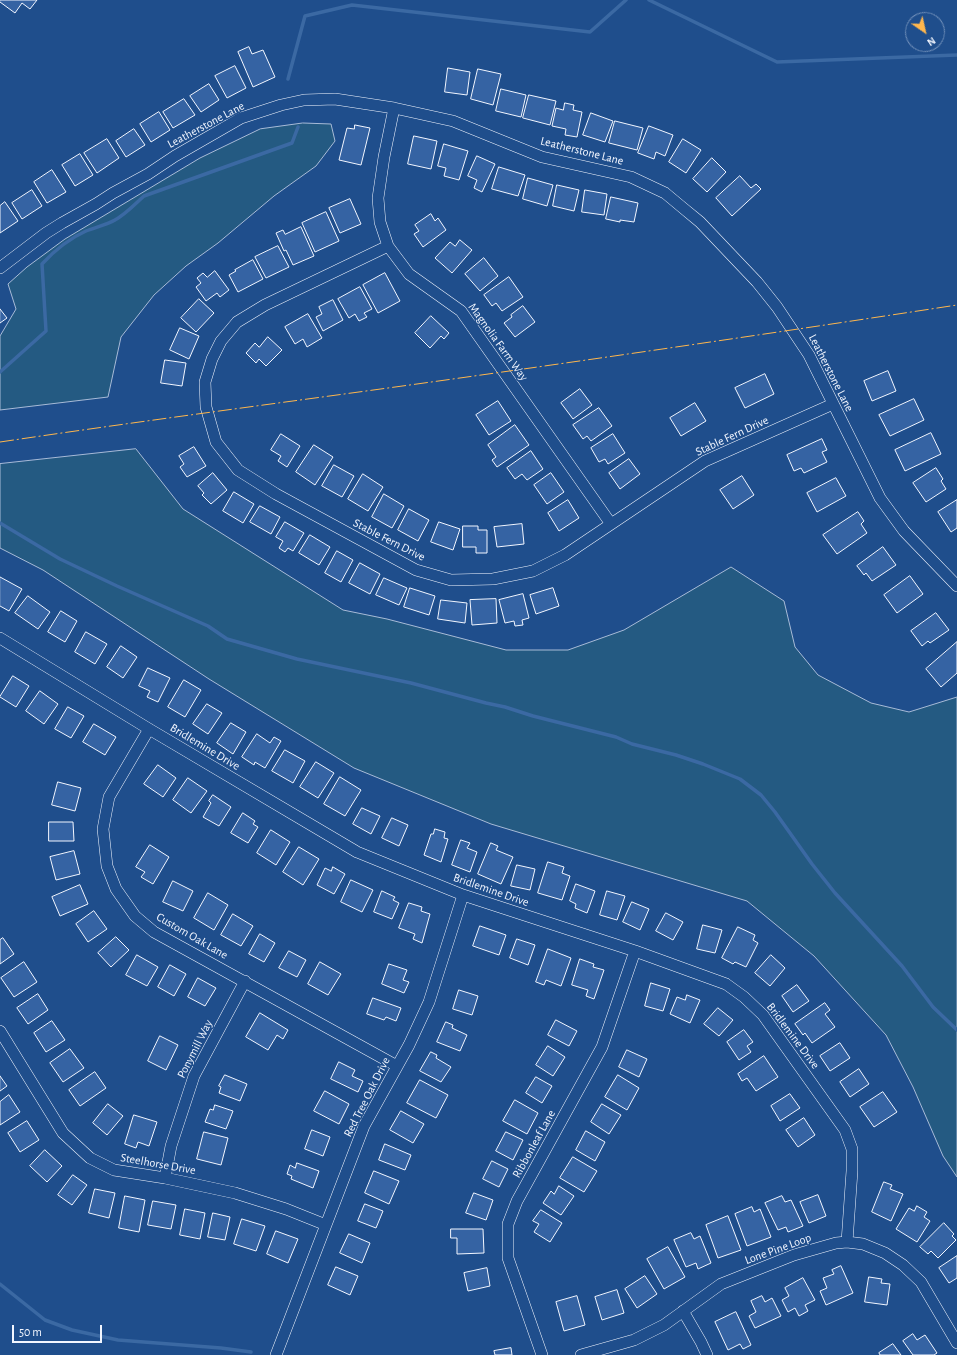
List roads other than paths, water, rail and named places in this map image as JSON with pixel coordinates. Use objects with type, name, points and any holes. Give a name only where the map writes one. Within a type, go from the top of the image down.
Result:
[{"type":"street","name":"Leatherstone Lane","points":[[0,268],[46,233],[62,223],[96,204],[112,193],[148,174],[175,156],[241,118],[281,105],[304,100],[335,99],[394,108],[453,121],[542,156],[630,177],[665,192],[700,222],[757,282],[777,307],[809,354],[880,498],[904,531],[957,586]]},
{"type":"street","name":"Magnolia Farm Way","points":[[394,108],[384,157],[378,198],[380,222],[388,246],[409,274],[461,311],[611,524]]},
{"type":"street","name":"Stable Fern Drive","points":[[388,246],[265,305],[238,322],[220,341],[212,359],[206,382],[206,407],[216,442],[238,470],[276,494],[416,570],[450,580],[493,579],[533,571],[565,555],[705,461],[833,404]]},
{"type":"street","name":"Bridlemine Drive","points":[[0,638],[149,729],[357,852],[463,895],[635,951],[726,984],[744,997],[763,1015],[845,1130],[852,1149],[847,1242]]},
{"type":"street","name":"Custom Oak Lane","points":[[149,729],[109,797],[103,829],[107,866],[111,877],[116,889],[135,916],[154,932],[397,1066]]},
{"type":"street","name":"Red Tree Oak Drive","points":[[276,1355],[364,1126],[409,1045],[429,1002],[463,895]]},
{"type":"street","name":"Ribbonleaf Lane","points":[[542,1355],[508,1258],[508,1224],[517,1201],[602,1047],[635,951]]},
{"type":"street","name":"Ponymill Way","points":[[165,1178],[171,1146],[194,1076],[245,981]]},
{"type":"street","name":"Steelhorse Drive","points":[[0,1031],[63,1133],[90,1158],[114,1170],[165,1178],[235,1193],[286,1209],[326,1226]]},
{"type":"street","name":"Lone Pine Loop","points":[[581,1355],[634,1340],[664,1325],[721,1284],[794,1255],[836,1243],[847,1242],[863,1244],[885,1253],[903,1265],[920,1282],[957,1343]]},
{"type":"street","points":[[683,1311],[707,1355]]},
{"type":"waterway","points":[[288,79],[305,16],[352,5],[590,32],[626,0]]},
{"type":"waterway","points":[[649,0],[777,62],[957,55]]},
{"type":"waterway","points":[[0,372],[46,331],[42,264],[57,250],[79,234],[119,218],[144,196],[292,143],[298,127]]},
{"type":"waterway","points":[[0,523],[60,559],[208,626],[227,639],[297,659],[411,683],[616,737],[632,744],[676,755],[703,764],[740,779],[761,795],[835,893],[902,966],[933,1007],[957,1030]]},
{"type":"waterway","points":[[0,1284],[45,1320],[72,1330],[118,1340],[221,1348],[251,1352]]}]
